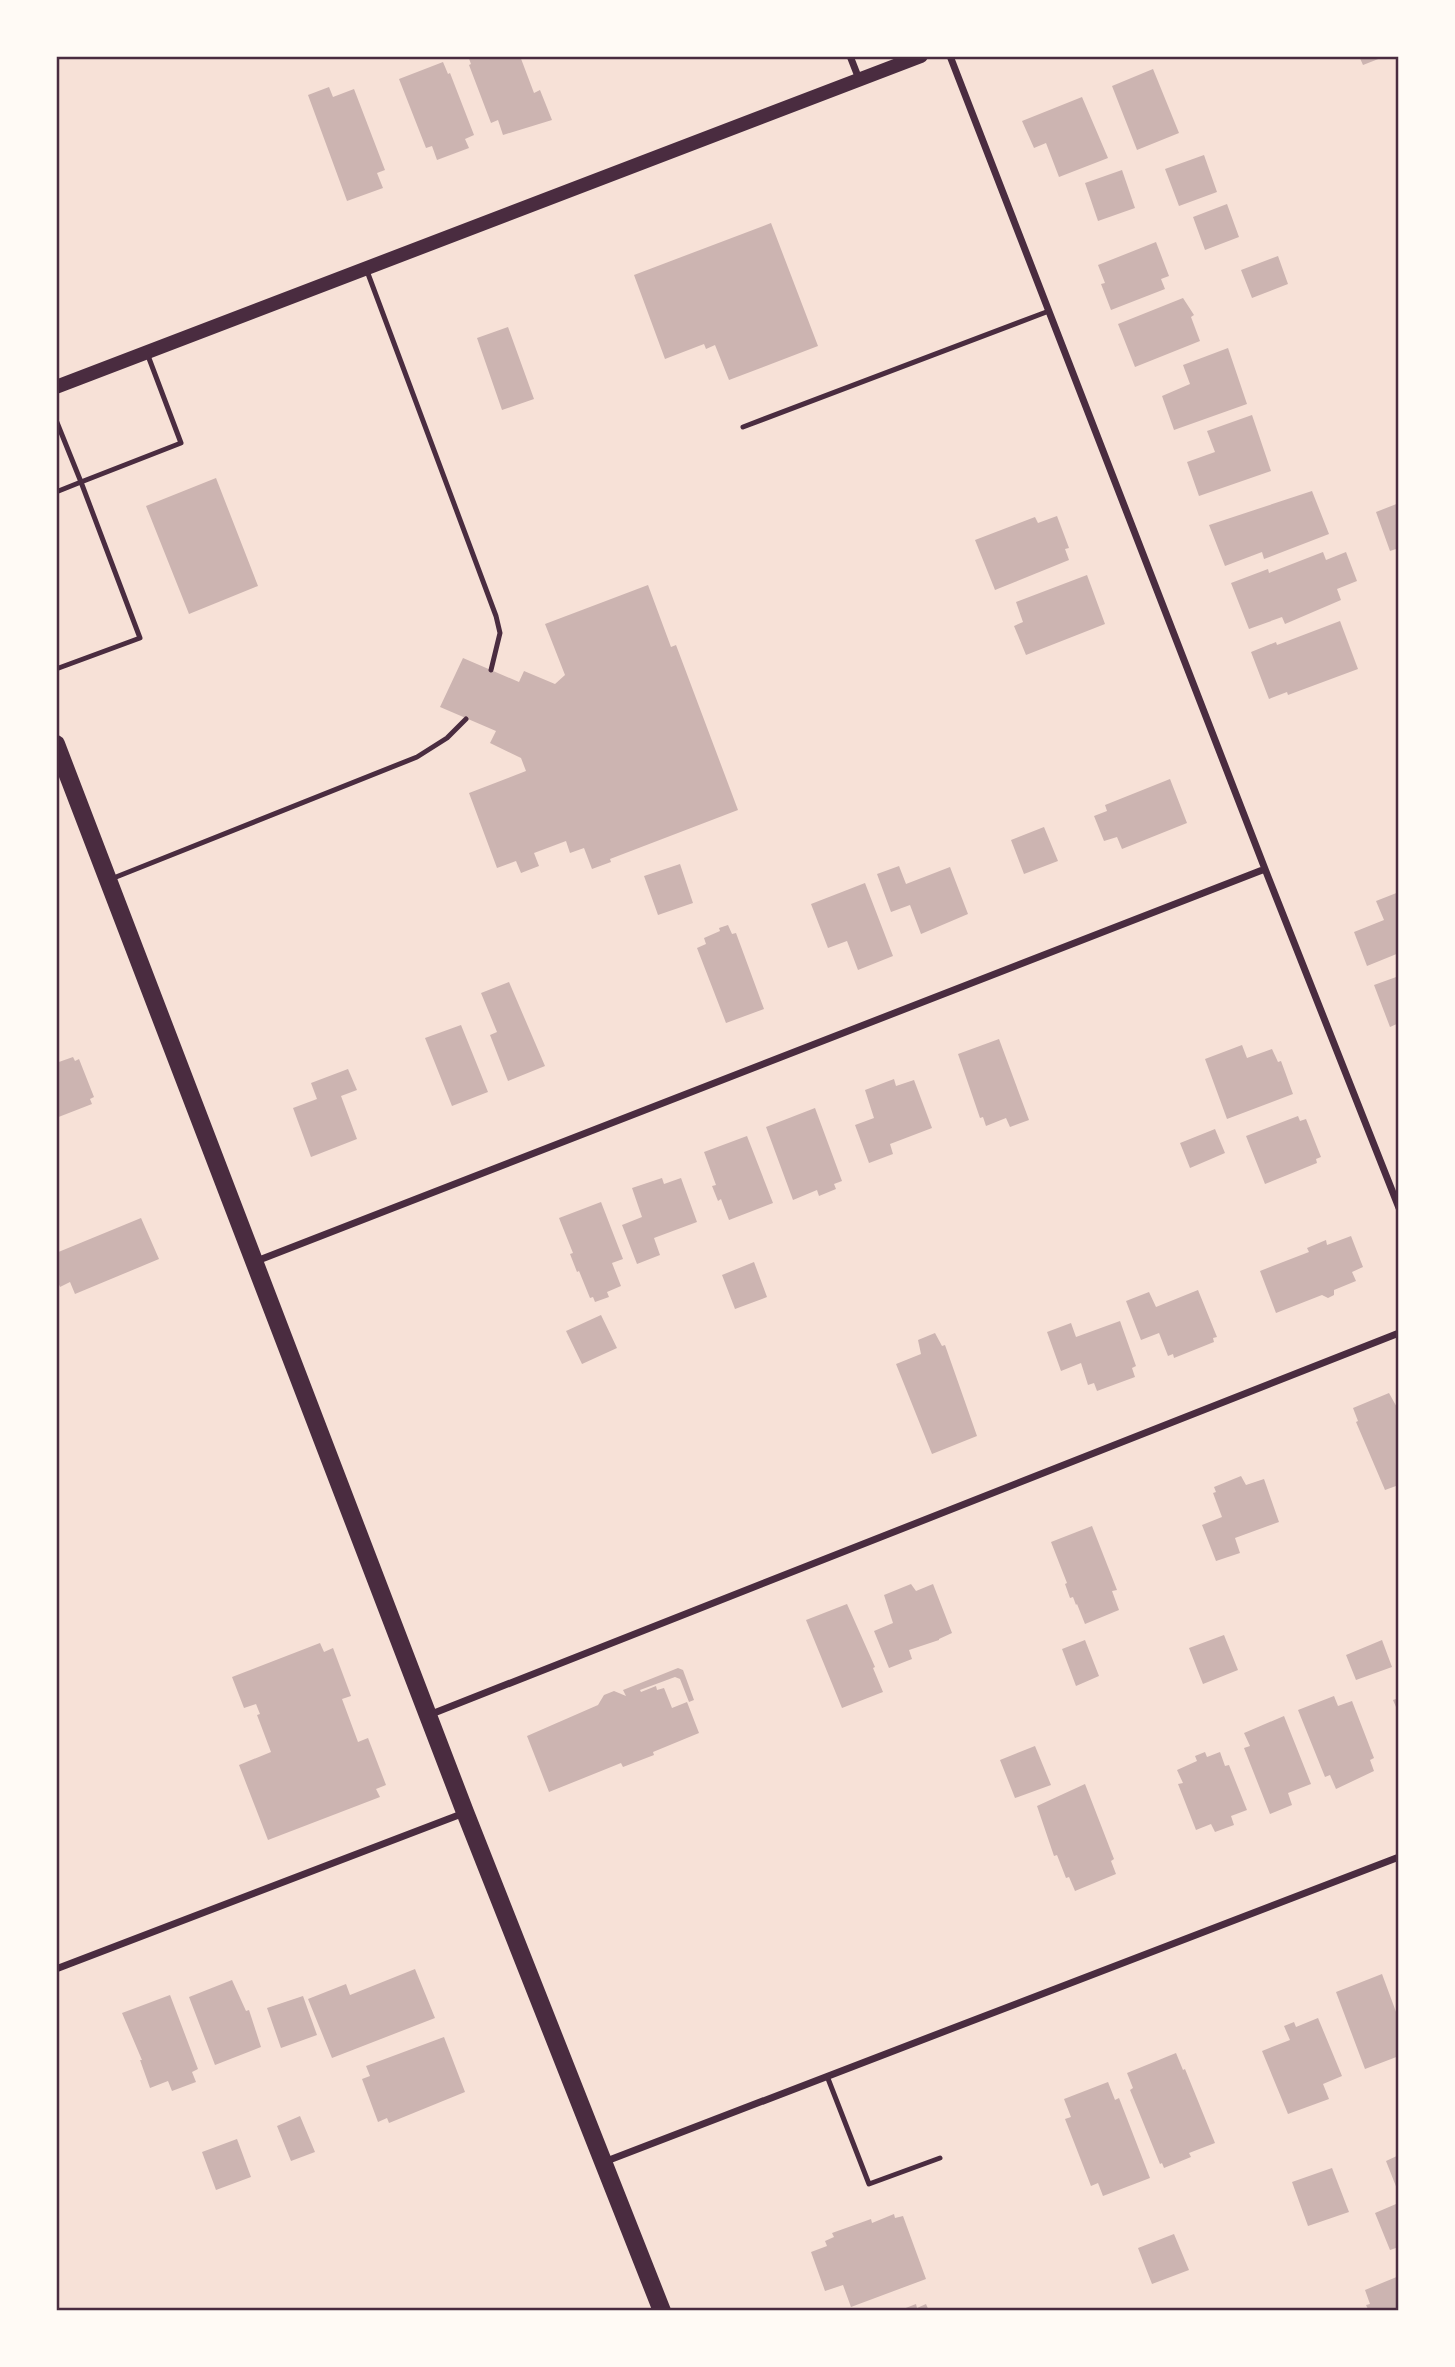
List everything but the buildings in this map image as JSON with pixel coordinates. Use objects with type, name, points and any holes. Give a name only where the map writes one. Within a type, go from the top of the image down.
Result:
[{"type":"main road","points":[[56,387],[921,56]]},
{"type":"main road","points":[[56,744],[465,1812],[662,2311]]},
{"type":"street","points":[[850,56],[859,79]]},
{"type":"street","points":[[950,56],[1399,1208]]},
{"type":"street","points":[[254,1262],[1265,869]]},
{"type":"street","points":[[428,1715],[1399,1332]]},
{"type":"street","points":[[56,1969],[465,1812]]},
{"type":"street","points":[[604,2162],[1399,1857]]},
{"type":"lane","points":[[366,268],[496,616],[499,633],[491,670]]},
{"type":"lane","points":[[743,427],[1049,311]]},
{"type":"lane","points":[[56,492],[181,443],[147,352]]},
{"type":"lane","points":[[56,420],[140,638],[56,669]]},
{"type":"lane","points":[[108,880],[417,757],[447,738],[466,719]]},
{"type":"lane","points":[[827,2076],[869,2184],[940,2158]]}]
